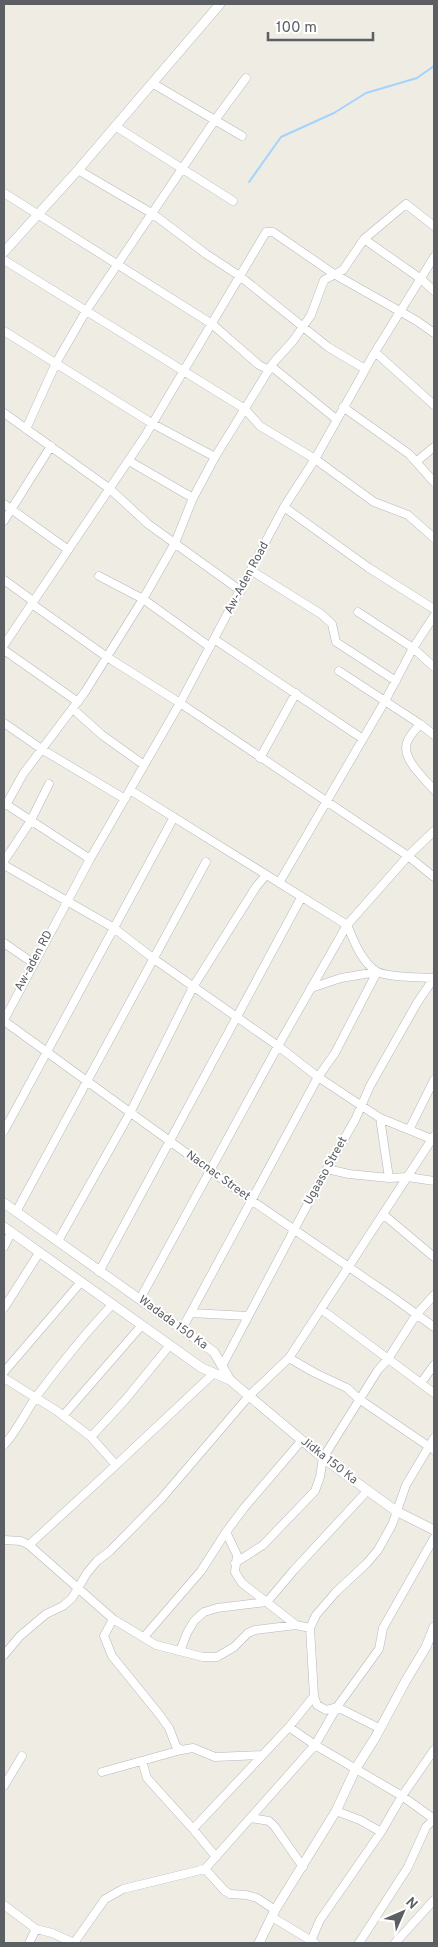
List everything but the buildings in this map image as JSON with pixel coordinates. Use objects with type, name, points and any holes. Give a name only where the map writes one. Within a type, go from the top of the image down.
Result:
[{"type":"street","points":[[4,252],[78,170],[220,4]]},
{"type":"street","points":[[26,429],[56,364],[86,311],[215,120],[246,78]]},
{"type":"street","points":[[152,83],[242,136]]},
{"type":"street","points":[[115,126],[232,201]]},
{"type":"street","points":[[78,170],[153,214],[241,277],[328,347],[365,369]]},
{"type":"street","points":[[4,193],[212,324],[259,365],[270,368],[336,420]]},
{"type":"street","points":[[90,859],[30,822],[5,804],[23,774],[78,702],[143,599],[175,543],[193,498],[215,457],[270,368],[315,307],[324,280],[343,270],[364,239],[406,204],[434,226]]},
{"type":"street","points":[[4,645],[67,549],[129,461],[182,371],[241,277],[266,232],[273,232],[334,274],[416,320],[434,333]]},
{"type":"street","points":[[364,239],[421,279],[434,291]]},
{"type":"street","name":"Aw-Aden Road","points":[[66,902],[180,703],[252,571],[284,507],[315,459],[343,406],[434,257]]},
{"type":"street","points":[[4,260],[245,409],[260,426],[315,459],[374,502],[408,515],[434,538]]},
{"type":"street","points":[[4,331],[152,424],[215,457]]},
{"type":"street","points":[[375,352],[434,404]]},
{"type":"street","points":[[343,406],[402,450],[434,482]]},
{"type":"street","points":[[5,416],[51,446],[110,489],[148,524],[241,591]]},
{"type":"street","points":[[4,521],[51,446]]},
{"type":"street","points":[[416,462],[434,447]]},
{"type":"street","points":[[129,461],[193,498]]},
{"type":"street","points":[[4,504],[67,549]]},
{"type":"street","points":[[284,507],[369,568],[434,609]]},
{"type":"street","points":[[252,571],[321,614],[332,624],[336,642],[396,681]]},
{"type":"street","points":[[99,576],[143,599],[210,647]]},
{"type":"street","points":[[4,580],[32,603],[107,657],[180,703],[408,856],[434,877]]},
{"type":"street","points":[[358,612],[413,648],[434,667]]},
{"type":"street","points":[[279,883],[385,701],[413,648],[434,616]]},
{"type":"street","points":[[214,639],[296,692],[363,739]]},
{"type":"street","points":[[4,650],[78,702]]},
{"type":"street","points":[[339,671],[434,735]]},
{"type":"street","points":[[260,758],[296,692]]},
{"type":"street","points":[[73,709],[102,735],[144,765]]},
{"type":"street","points":[[4,723],[43,750],[125,799]]},
{"type":"street","points":[[420,724],[407,741],[406,750],[410,761],[434,790]]},
{"type":"street","points":[[4,1655],[20,1636],[46,1614],[63,1606],[72,1598],[86,1573],[161,1499],[249,1396],[289,1358],[347,1267],[384,1215],[433,1139],[380,1118],[318,1077],[278,1046],[193,988],[114,928],[66,902],[4,863],[30,822],[49,784]]},
{"type":"street","points":[[130,790],[347,925],[362,955],[377,972]]},
{"type":"street","points":[[4,1131],[174,817]]},
{"type":"street","points":[[140,1299],[278,1046],[347,925],[408,856],[434,831]]},
{"type":"street","points":[[16,1212],[206,862]]},
{"type":"street","points":[[58,1241],[130,1113],[193,988],[266,874]]},
{"type":"street","points":[[99,1272],[302,898]]},
{"type":"street","name":"Aw-aden RD","points":[[4,1021],[7,1005],[33,963],[66,902]]},
{"type":"street","points":[[4,943],[33,963]]},
{"type":"street","points":[[182,1329],[318,1077],[335,1053],[377,972]]},
{"type":"street","points":[[311,988],[341,978],[377,972],[407,977],[434,978]]},
{"type":"street","name":"Ugaaso Street","points":[[222,1366],[355,1120],[361,1105],[417,1003],[434,978]]},
{"type":"street","name":"Nacnac Street","points":[[4,1021],[210,1171],[394,1298],[434,1328]]},
{"type":"street","points":[[409,1130],[434,1080]]},
{"type":"street","points":[[380,1118],[389,1178]]},
{"type":"street","points":[[327,1169],[349,1174],[389,1178],[408,1177],[434,1181]]},
{"type":"street","name":"Wadada 150 Ka","points":[[4,1203],[214,1352],[230,1380]]},
{"type":"street","points":[[384,1215],[434,1257]]},
{"type":"street","points":[[4,1247],[8,1230]]},
{"type":"street","name":"Wadada 150 Ka","points":[[8,1230],[202,1368],[230,1380]]},
{"type":"street","points":[[4,1308],[40,1253]]},
{"type":"street","points":[[4,1372],[81,1282]]},
{"type":"street","points":[[235,1563],[263,1545],[315,1491],[320,1477],[323,1458],[359,1399],[388,1359],[416,1315],[434,1295]]},
{"type":"street","points":[[4,1445],[10,1439],[35,1398],[112,1305]]},
{"type":"street","points":[[321,1309],[434,1393]]},
{"type":"street","points":[[191,1313],[248,1316]]},
{"type":"street","points":[[63,1416],[142,1325]]},
{"type":"street","points":[[91,1437],[125,1400],[170,1345]]},
{"type":"street","points":[[289,1358],[347,1388],[359,1399],[431,1448]]},
{"type":"street","points":[[421,1383],[434,1365]]},
{"type":"street","points":[[29,1545],[214,1373]]},
{"type":"street","points":[[4,1378],[63,1416],[91,1437],[116,1465]]},
{"type":"street","name":"Jidka 150 Ka","points":[[230,1380],[323,1458],[396,1511],[434,1530]]},
{"type":"street","points":[[379,1728],[337,1707],[326,1710],[317,1705],[314,1696],[310,1628],[316,1615],[336,1592],[367,1564],[378,1550],[392,1525],[406,1485],[431,1448],[434,1438]]},
{"type":"street","points":[[144,1637],[201,1571],[244,1508],[302,1440]]},
{"type":"street","points":[[180,1651],[186,1633],[194,1621],[204,1612],[217,1608],[267,1602],[368,1490]]},
{"type":"street","points":[[226,1532],[237,1555],[235,1572],[242,1583],[296,1625]]},
{"type":"street","points":[[4,1905],[36,1929],[52,1933],[74,1943],[105,1898],[123,1889],[206,1869],[315,1745],[337,1707],[379,1649],[383,1628],[434,1538]]},
{"type":"street","points":[[4,1540],[22,1541],[29,1545],[113,1619],[156,1645],[203,1657],[217,1657],[234,1647],[248,1633],[255,1630],[296,1625],[310,1628]]},
{"type":"street","points":[[113,1619],[104,1636],[112,1656],[159,1714],[169,1728],[176,1746],[181,1750]]},
{"type":"street","points":[[259,1943],[274,1914],[336,1811],[356,1768],[426,1647],[434,1627]]},
{"type":"street","points":[[194,1829],[290,1727],[314,1696]]},
{"type":"street","points":[[290,1727],[315,1745],[402,1796],[434,1819],[426,1827],[408,1867],[359,1943]]},
{"type":"street","points":[[102,1772],[193,1748],[215,1757],[262,1755]]},
{"type":"street","points":[[206,1869],[225,1891],[230,1894],[257,1898],[274,1914],[312,1942],[320,1920],[381,1832],[402,1796],[434,1750]]},
{"type":"street","points":[[4,1786],[22,1756]]},
{"type":"street","points":[[142,1761],[147,1778],[194,1829],[216,1857]]},
{"type":"street","points":[[336,1811],[360,1820],[381,1832]]},
{"type":"street","points":[[251,1818],[269,1821],[276,1827],[303,1867]]},
{"type":"street","points":[[395,1943],[434,1900]]},
{"type":"street","points":[[29,1943],[36,1929]]},
{"type":"waterway","points":[[249,182],[281,137],[334,113],[366,93],[417,78],[434,66]]}]
